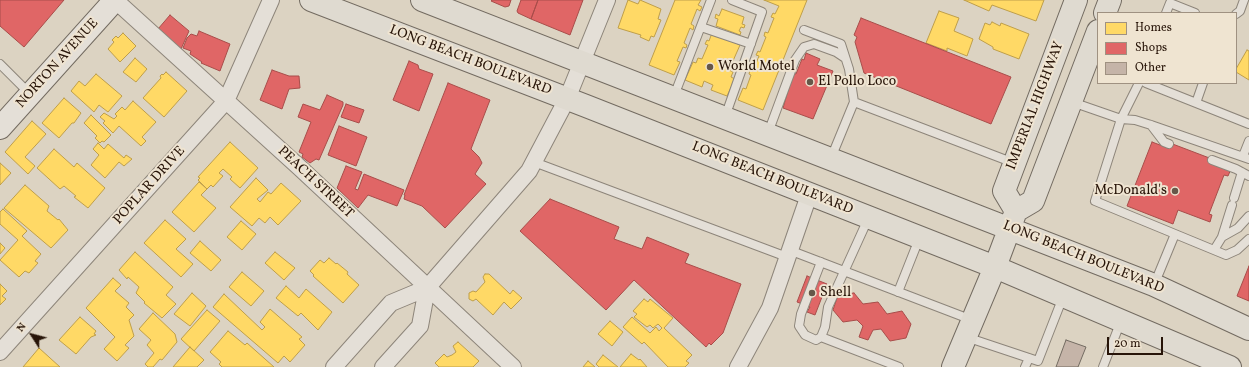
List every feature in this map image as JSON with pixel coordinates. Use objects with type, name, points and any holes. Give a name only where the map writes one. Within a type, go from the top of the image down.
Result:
[{"type":"main road","name":"LONG BEACH BOULEVARD","points":[[311,0],[995,267],[1230,367]]},
{"type":"main road","name":"LONG BEACH BOULEVARD","points":[[422,0],[831,159],[1012,219],[1249,329]]},
{"type":"main road","points":[[1105,12],[1110,0]]},
{"type":"main road","name":"IMPERIAL HIGHWAY","points":[[1012,219],[1004,191],[1073,3]]},
{"type":"main road","points":[[953,367],[995,267],[1012,219],[1033,201],[1097,34]]},
{"type":"street","name":"PEACH STREET","points":[[115,0],[299,167],[513,367]]},
{"type":"street","name":"NORTON AVENUE","points":[[0,128],[115,0]]},
{"type":"street","name":"POPLAR DRIVE","points":[[0,352],[226,101],[271,0]]},
{"type":"street","points":[[334,367],[391,303],[427,288],[529,171],[567,99],[607,0]]},
{"type":"street","points":[[738,367],[770,308],[809,195]]},
{"type":"street","points":[[383,367],[420,326],[427,288]]},
{"type":"lane","points":[[673,98],[711,0]]},
{"type":"lane","points":[[725,118],[762,12],[732,0]]},
{"type":"lane","points":[[1237,13],[1240,11],[1244,0]]},
{"type":"lane","points":[[1166,12],[1170,3],[1192,12]]},
{"type":"lane","points":[[701,27],[751,44]]},
{"type":"lane","points":[[804,30],[841,44],[849,69],[854,102],[831,159]]},
{"type":"lane","points":[[768,134],[795,60],[804,47],[814,44],[836,52],[845,58]]},
{"type":"lane","points":[[0,64],[30,94]]},
{"type":"lane","points":[[1139,84],[1122,118],[1095,201],[1226,255],[1237,250],[1249,239]]},
{"type":"lane","points":[[1148,84],[1249,124]]},
{"type":"lane","points":[[1196,103],[1203,84]]},
{"type":"lane","points":[[1071,101],[1122,118],[1151,125],[1246,158],[1249,141]]},
{"type":"lane","points":[[854,102],[1014,163]]},
{"type":"lane","points":[[1151,125],[1164,142],[1169,144]]},
{"type":"lane","points":[[1212,160],[1246,174],[1233,201],[1222,237],[1214,250]]},
{"type":"lane","points":[[534,162],[788,254],[821,262],[898,292],[969,329],[1038,361],[1063,296]]},
{"type":"lane","points":[[1222,237],[1238,228],[1249,216]]},
{"type":"lane","points":[[821,262],[801,314],[800,326],[805,335],[816,340],[820,337],[828,307],[843,271],[854,252],[869,218]]},
{"type":"lane","points":[[1154,285],[1176,234]]},
{"type":"lane","points":[[898,292],[920,238]]},
{"type":"lane","points":[[1103,367],[1122,321]]},
{"type":"lane","points":[[820,337],[899,367]]},
{"type":"lane","points":[[1025,367],[1029,358]]},
{"type":"building: Homes","points":[[628,0],[638,4],[640,0],[661,9],[658,19],[661,20],[654,37],[651,36],[649,41],[640,37],[641,35],[618,28]]},
{"type":"building: Homes","points":[[675,0],[701,0],[698,5],[702,7],[700,11],[697,9],[691,24],[694,26],[693,30],[690,28],[684,43],[687,45],[686,48],[683,47],[677,61],[680,62],[674,75],[649,65]]},
{"type":"building: Homes","points":[[764,0],[807,0],[763,110],[738,100],[743,88],[746,89],[751,75],[749,74],[750,70],[753,71],[759,56],[756,55],[758,51],[760,52],[766,37],[764,36],[765,32],[768,33],[774,18],[771,17],[773,13],[775,14],[779,6]]},
{"type":"building: Homes","points":[[964,0],[1044,0],[1036,21],[992,5],[989,11]]},
{"type":"building: Homes","points":[[722,9],[744,17],[742,24],[745,25],[744,28],[741,27],[739,31],[741,32],[740,35],[716,26],[718,19],[715,18],[716,14],[719,16]]},
{"type":"building: Homes","points":[[939,11],[959,18],[954,31],[973,39],[967,56],[947,48],[947,51],[926,43]]},
{"type":"building: Homes","points":[[992,22],[1000,26],[1001,23],[1029,34],[1019,59],[993,49],[993,47],[979,39],[985,23],[990,25]]},
{"type":"building: Homes","points":[[123,33],[136,46],[120,62],[108,49],[114,42],[112,40],[116,36],[118,38]]},
{"type":"building: Homes","name":"World Motel","points":[[712,33],[740,45],[729,70],[733,72],[731,77],[735,79],[727,96],[711,90],[713,85],[704,81],[702,87],[685,80],[693,62],[696,63],[698,58],[702,59],[708,45],[705,44],[707,40],[709,41]]},
{"type":"building: Homes","points":[[1247,50],[1249,51],[1249,80],[1237,73],[1237,67]]},
{"type":"building: Homes","points":[[135,58],[147,69],[136,82],[123,72]]},
{"type":"building: Homes","points":[[166,72],[187,91],[164,117],[143,98],[161,78],[160,76]]},
{"type":"building: Homes","points":[[96,74],[122,96],[108,112],[99,105],[94,112],[71,91],[79,81],[85,86]]},
{"type":"building: Homes","points":[[64,98],[81,113],[74,123],[72,123],[59,138],[42,123]]},
{"type":"building: Homes","points":[[133,101],[156,122],[142,137],[146,141],[141,146],[119,126],[113,133],[103,123],[105,121],[100,117],[104,113],[114,119],[117,116],[115,114],[122,107],[125,110]]},
{"type":"building: Homes","points":[[91,115],[111,135],[104,142],[102,141],[100,143],[95,138],[97,136],[84,123]]},
{"type":"building: Homes","points":[[32,121],[46,134],[25,157],[35,166],[28,174],[5,152]]},
{"type":"building: Homes","points":[[230,142],[258,168],[240,188],[230,179],[232,177],[223,169],[219,173],[223,176],[213,187],[211,185],[207,189],[198,180],[200,178],[198,177]]},
{"type":"building: Homes","points":[[98,143],[104,149],[108,144],[124,158],[126,155],[132,159],[124,166],[119,162],[105,178],[91,165],[99,155],[93,149]]},
{"type":"building: Homes","points":[[54,149],[74,167],[77,163],[105,188],[88,208],[74,197],[76,196],[64,186],[60,189],[37,168]]},
{"type":"building: Homes","points":[[0,163],[11,173],[0,185]]},
{"type":"building: Homes","points":[[256,178],[268,190],[257,199],[260,202],[268,192],[271,194],[281,183],[301,201],[278,225],[270,217],[265,223],[259,218],[252,226],[230,207]]},
{"type":"building: Homes","points":[[199,182],[207,189],[201,195],[216,208],[194,232],[172,212]]},
{"type":"building: Homes","points":[[25,185],[49,206],[47,211],[58,220],[59,219],[68,230],[51,248],[4,208]]},
{"type":"building: Homes","points":[[3,209],[27,231],[22,236],[41,254],[35,261],[38,263],[29,273],[25,271],[19,277],[0,260],[18,240],[0,224],[0,212]]},
{"type":"building: Homes","points":[[165,220],[186,239],[176,249],[193,264],[181,277],[144,243]]},
{"type":"building: Homes","points":[[241,221],[256,234],[242,250],[227,237]]},
{"type":"building: Homes","points":[[200,241],[221,260],[211,271],[190,253]]},
{"type":"building: Homes","points":[[0,243],[5,248],[0,254]]},
{"type":"building: Homes","points":[[135,252],[173,287],[166,295],[176,304],[162,318],[144,303],[145,302],[136,293],[139,287],[128,277],[127,279],[119,270]]},
{"type":"building: Homes","points":[[275,252],[295,268],[284,280],[265,263]]},
{"type":"building: Homes","points":[[329,258],[348,272],[347,274],[359,285],[343,303],[313,276],[314,275],[310,271],[320,260],[324,263]]},
{"type":"building: Homes","points":[[242,272],[264,291],[251,306],[229,287]]},
{"type":"building: Homes","points":[[485,274],[489,274],[510,294],[513,290],[522,298],[511,309],[504,302],[493,315],[476,299],[473,301],[469,299],[469,293],[473,291],[476,292],[485,282],[483,277]]},
{"type":"building: Homes","points":[[113,278],[121,285],[115,291],[129,303],[126,307],[134,315],[129,320],[134,336],[125,345],[129,348],[117,361],[104,349],[115,337],[86,308]]},
{"type":"building: Homes","points":[[0,284],[7,291],[2,296],[6,299],[0,305]]},
{"type":"building: Homes","points":[[286,286],[299,298],[306,289],[332,312],[318,330],[301,313],[298,316],[276,298]]},
{"type":"building: Homes","points":[[192,293],[206,306],[190,326],[174,314]]},
{"type":"building: Homes","points":[[224,294],[262,330],[265,327],[260,322],[270,309],[302,337],[299,339],[305,345],[290,362],[284,356],[278,363],[213,307]]},
{"type":"building: Homes","points":[[644,299],[648,302],[650,299],[673,318],[664,328],[692,355],[686,361],[689,363],[685,367],[668,367],[644,342],[642,344],[623,327],[632,317],[650,333],[656,327],[659,331],[662,328],[658,324],[653,328],[650,325],[647,327],[634,317],[637,314],[633,311]]},
{"type":"building: Homes","points":[[207,310],[220,321],[194,351],[181,339]]},
{"type":"building: Homes","points":[[153,313],[175,334],[177,342],[162,360],[160,359],[153,367],[148,367],[145,364],[154,353],[147,345],[151,340],[139,329]]},
{"type":"building: Homes","points":[[80,317],[96,331],[94,334],[96,335],[91,337],[76,354],[59,340]]},
{"type":"building: Homes","points":[[610,321],[623,332],[612,346],[598,334]]},
{"type":"building: Homes","points":[[228,331],[245,345],[247,343],[274,367],[222,367],[219,364],[221,362],[210,352]]},
{"type":"building: Homes","points":[[458,342],[479,361],[473,367],[439,367],[435,363],[444,354],[447,357],[456,352],[453,346]]},
{"type":"building: Homes","points":[[190,347],[204,360],[197,367],[173,367]]},
{"type":"building: Homes","points":[[39,348],[60,367],[23,367]]},
{"type":"building: Homes","points":[[631,354],[639,360],[640,359],[647,367],[620,367]]},
{"type":"building: Homes","points":[[603,355],[618,367],[599,367],[596,364]]},
{"type":"building: Homes","points":[[588,361],[595,367],[583,367]]},
{"type":"building: Shops","points":[[0,0],[64,0],[24,47],[0,26]]},
{"type":"building: Shops","points":[[511,0],[509,6],[505,7],[491,1]]},
{"type":"building: Shops","points":[[521,0],[538,0],[531,19],[518,13],[517,11]]},
{"type":"building: Shops","points":[[538,0],[583,0],[570,35],[531,19]]},
{"type":"building: Shops","points":[[170,15],[189,31],[181,49],[158,29]]},
{"type":"building: Shops","points":[[861,18],[1011,77],[991,124],[864,73],[855,42],[857,37],[854,35]]},
{"type":"building: Shops","points":[[199,31],[230,44],[220,71],[201,63],[202,62],[190,54],[191,51],[183,48],[187,38],[191,34],[197,36]]},
{"type":"building: Shops","name":"El Pollo Loco","points":[[806,53],[820,59],[817,65],[833,71],[813,119],[783,108],[793,73],[796,74],[802,59],[804,60]]},
{"type":"building: Shops","points":[[409,61],[418,65],[419,69],[433,74],[419,111],[393,100]]},
{"type":"building: Shops","points":[[272,70],[289,76],[299,76],[300,88],[289,89],[282,109],[260,100]]},
{"type":"building: Shops","points":[[448,83],[490,100],[471,149],[479,157],[482,163],[475,174],[486,184],[445,228],[422,206],[404,199],[404,195]]},
{"type":"building: Shops","points":[[327,95],[343,102],[343,105],[319,160],[316,159],[310,163],[302,157],[303,154],[299,152],[311,122],[298,117],[303,104],[320,110]]},
{"type":"building: Shops","points":[[346,104],[364,110],[359,123],[341,117]]},
{"type":"building: Shops","points":[[339,126],[367,137],[356,166],[328,155]]},
{"type":"building: Shops","name":"McDonald's","points":[[1152,142],[1168,148],[1170,143],[1212,159],[1231,169],[1228,176],[1224,175],[1209,214],[1212,215],[1210,222],[1178,210],[1173,224],[1127,206]]},
{"type":"building: Shops","points":[[346,166],[362,172],[355,189],[358,190],[364,174],[404,190],[397,206],[368,195],[358,208],[337,188]]},
{"type":"building: Shops","points":[[550,199],[619,227],[614,239],[642,249],[647,237],[689,254],[685,263],[741,284],[723,333],[711,345],[709,343],[706,347],[634,280],[606,310],[520,231]]},
{"type":"building: Shops","points":[[1249,266],[1249,301],[1237,296]]},
{"type":"building: Shops","name":"Shell","points":[[807,276],[827,284],[815,315],[807,312],[810,307],[797,302]]},
{"type":"building: Shops","name":"Shell","points":[[854,293],[863,304],[878,302],[887,314],[902,311],[911,324],[906,338],[890,341],[881,329],[873,330],[868,340],[859,337],[863,326],[857,320],[843,322],[833,310],[838,295]]},
{"type":"building: Other","points":[[1066,340],[1086,347],[1078,367],[1056,367]]},
{"type":"place","name":"World Motel","points":[[710,67]]},
{"type":"place","name":"El Pollo Loco","points":[[810,82]]},
{"type":"place","name":"McDonald's","points":[[1175,191]]},
{"type":"place","name":"Shell","points":[[812,293]]}]
